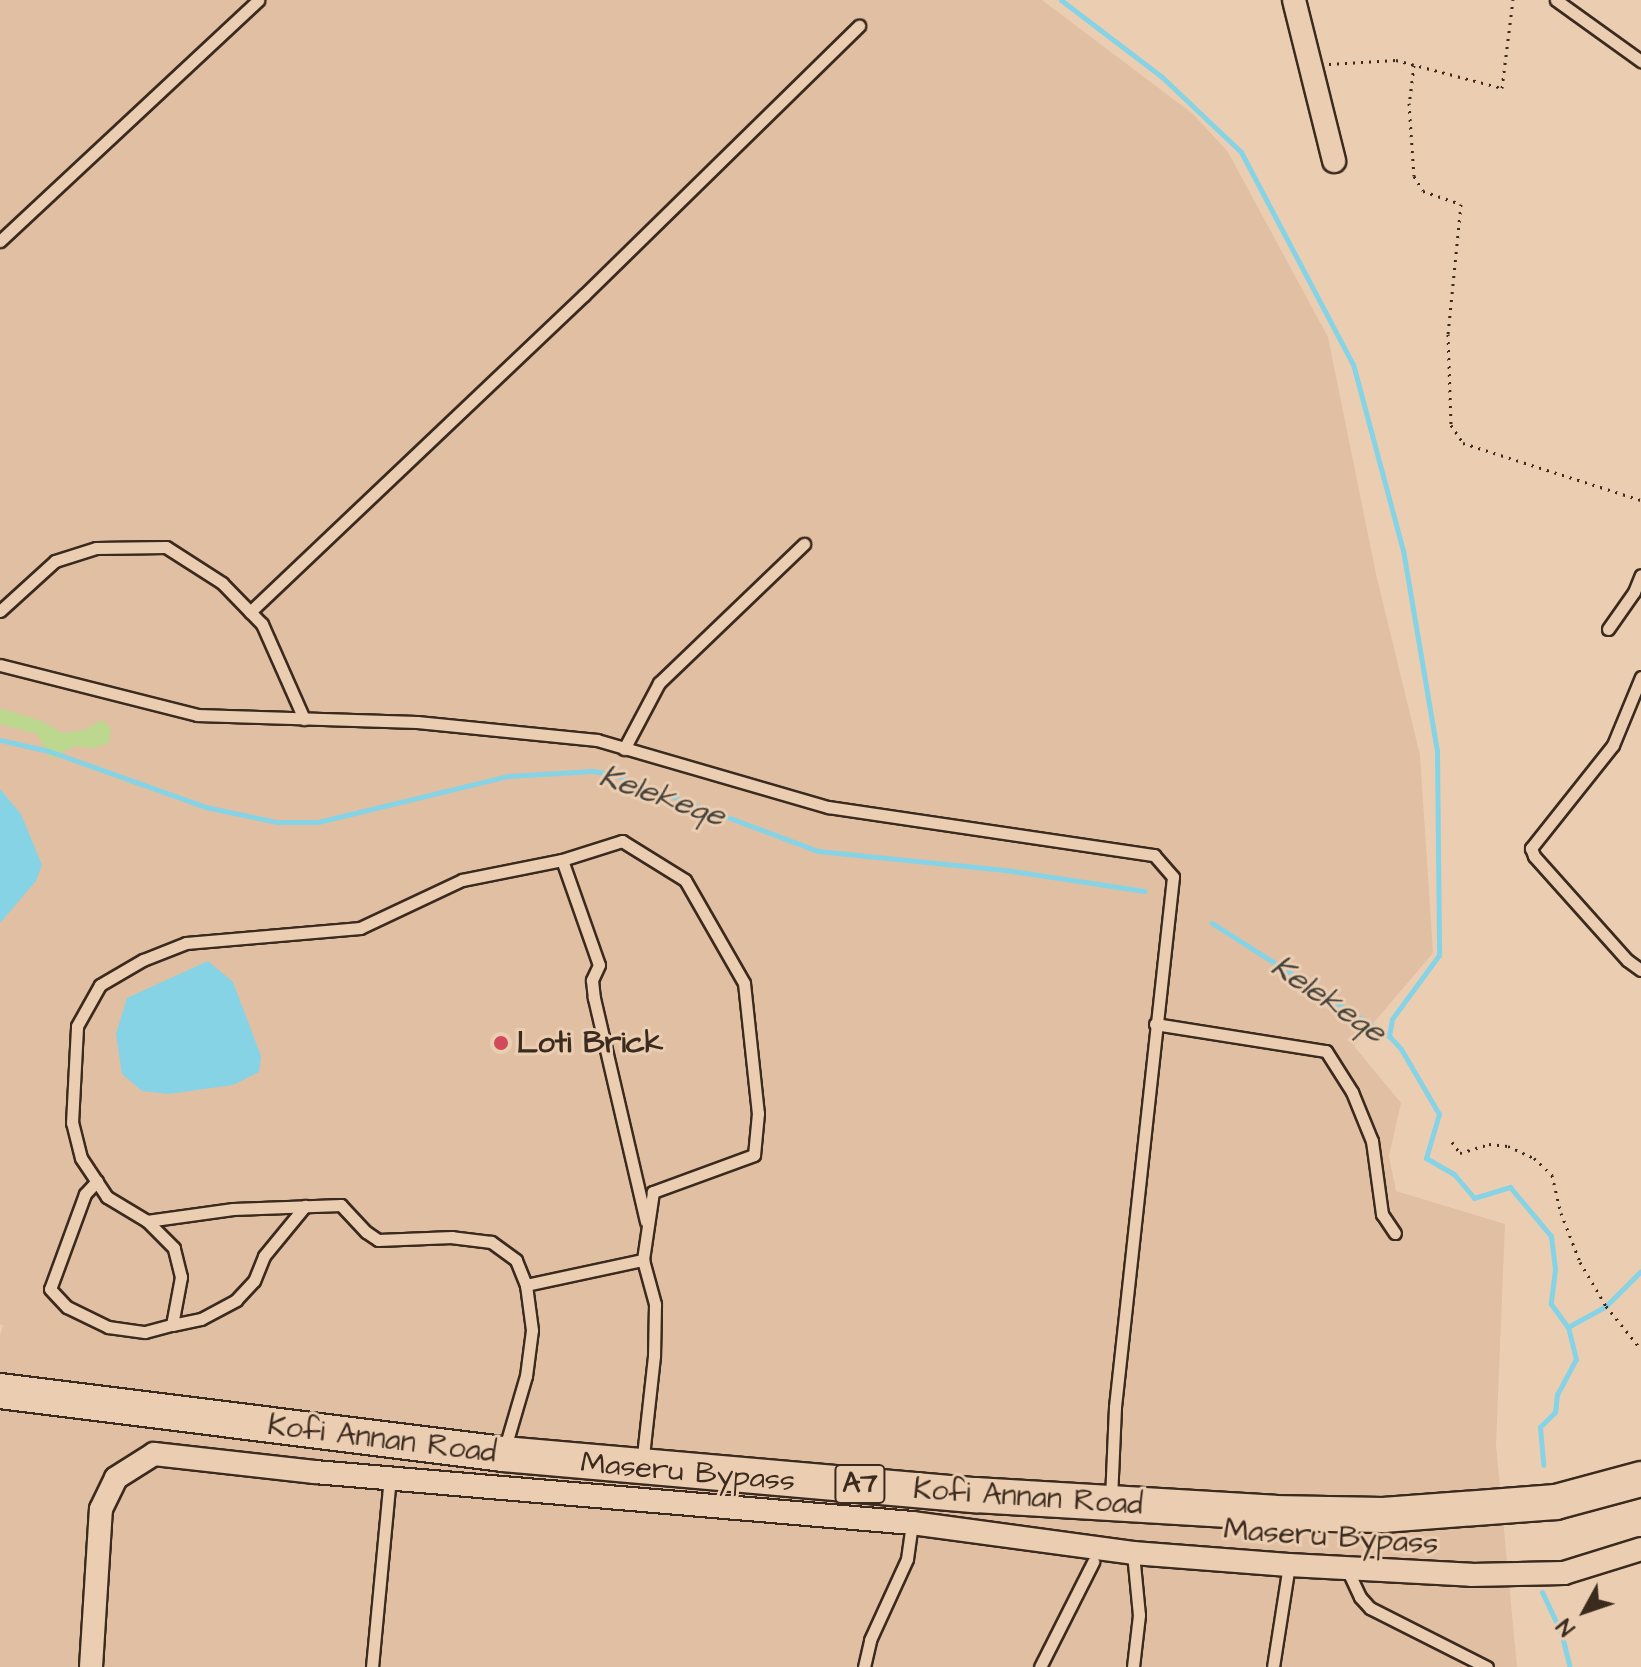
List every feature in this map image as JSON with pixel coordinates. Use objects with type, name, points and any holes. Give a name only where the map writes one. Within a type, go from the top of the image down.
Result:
[{"type":"main road","name":"Kofi Annan Road","points":[[0,1378],[79,1403]]},
{"type":"main road","name":"Kofi Annan Road","points":[[0,1391],[503,1454],[1111,1503],[1274,1513],[1383,1515],[1556,1502],[1641,1479]]},
{"type":"street","points":[[1294,0],[1334,161]]},
{"type":"street","name":"Maseru Bypass","points":[[91,1667],[101,1509],[116,1478],[154,1454],[912,1523],[1133,1553],[1347,1569],[1471,1575],[1564,1573],[1641,1549]]},
{"type":"lane","points":[[0,241],[258,0]]},
{"type":"lane","points":[[1556,0],[1641,61]]},
{"type":"lane","points":[[250,612],[584,295],[859,26]]},
{"type":"lane","points":[[624,749],[659,683],[804,544]]},
{"type":"lane","points":[[0,611],[55,561],[96,548],[166,547],[222,583],[262,624],[304,719]]},
{"type":"lane","points":[[1608,629],[1634,592],[1641,575]]},
{"type":"lane","points":[[0,665],[197,715],[432,724],[597,740],[828,807],[1154,855],[1173,877],[1115,1407],[1111,1503]]},
{"type":"lane","points":[[1641,677],[1613,745],[1531,848],[1534,856],[1627,960],[1641,970]]},
{"type":"lane","points":[[172,1325],[181,1277],[174,1248],[147,1221],[107,1197],[81,1158],[72,1123],[77,1026],[100,985],[143,960],[186,943],[360,928],[405,910],[462,880],[562,860],[622,841],[685,880],[744,983],[758,1113],[754,1155],[653,1192],[643,1260],[655,1304],[654,1356],[642,1465]]},
{"type":"lane","points":[[562,860],[599,965],[592,980],[594,998],[648,1227]]},
{"type":"lane","points":[[1155,1024],[1326,1051],[1352,1092],[1372,1141],[1382,1214],[1395,1233]]},
{"type":"lane","points":[[97,1181],[85,1194],[50,1289],[67,1307],[108,1327],[145,1332],[201,1319],[236,1300],[254,1281],[264,1256],[305,1206]]},
{"type":"lane","points":[[147,1221],[233,1209],[341,1205],[366,1232],[378,1240],[452,1237],[491,1242],[516,1260],[526,1285],[532,1330],[526,1376],[503,1454]]},
{"type":"lane","points":[[526,1285],[643,1260]]},
{"type":"lane","points":[[372,1667],[390,1477]]},
{"type":"lane","points":[[864,1667],[870,1640],[907,1559],[912,1523]]},
{"type":"lane","points":[[1133,1553],[1139,1615],[1133,1667]]},
{"type":"lane","points":[[1040,1667],[1093,1562]]},
{"type":"lane","points":[[1273,1667],[1289,1565]]},
{"type":"lane","points":[[1347,1569],[1360,1597],[1370,1608],[1487,1667]]},
{"type":"path","points":[[1309,65],[1396,60],[1502,88],[1513,0]]},
{"type":"path","points":[[1414,65],[1409,103],[1414,176],[1423,191],[1461,204],[1448,334],[1451,425],[1463,443],[1641,500]]},
{"type":"path","points":[[1452,1142],[1460,1153],[1489,1144],[1508,1146],[1534,1158],[1552,1175],[1561,1213],[1580,1262],[1606,1306],[1641,1349]]},
{"type":"shaded area","points":[[0,0],[1042,0],[1193,114],[1228,152],[1328,337],[1376,574],[1420,755],[1433,953],[1354,1046],[1401,1103],[1389,1156],[1396,1191],[1505,1224],[1496,1445],[1517,1667],[0,1667],[0,1335],[3,1326],[0,1324]]},
{"type":"green space","points":[[0,708],[39,720],[63,733],[85,730],[101,720],[111,728],[109,743],[94,748],[74,746],[51,759],[37,734],[0,724]]},
{"type":"water","points":[[0,789],[21,814],[42,865],[36,881],[0,923]]},
{"type":"water","points":[[208,961],[233,982],[261,1056],[259,1072],[233,1085],[168,1094],[142,1091],[122,1074],[116,1034],[127,998]]},
{"type":"waterway","points":[[1061,0],[1162,77],[1241,152],[1353,364],[1403,550],[1437,751],[1439,955],[1392,1019],[1389,1036]]},
{"type":"waterway","name":"Kelekeqe","points":[[0,740],[49,751],[205,807],[277,822],[318,822],[508,776],[593,771],[612,774],[818,851],[1005,870],[1144,891]]},
{"type":"waterway","name":"Kelekeqe","points":[[1212,923],[1389,1036],[1401,1049],[1439,1114],[1426,1158],[1454,1174],[1474,1198],[1510,1187],[1551,1236],[1555,1269],[1551,1304],[1568,1327],[1576,1359],[1557,1394],[1555,1412],[1540,1427],[1543,1465]]},
{"type":"waterway","points":[[1568,1327],[1606,1306],[1641,1271]]},
{"type":"waterway","name":"Kelekeqe","points":[[1542,1592],[1561,1632],[1570,1667]]},
{"type":"place","name":"Loti Brick","points":[[501,1043]]}]
